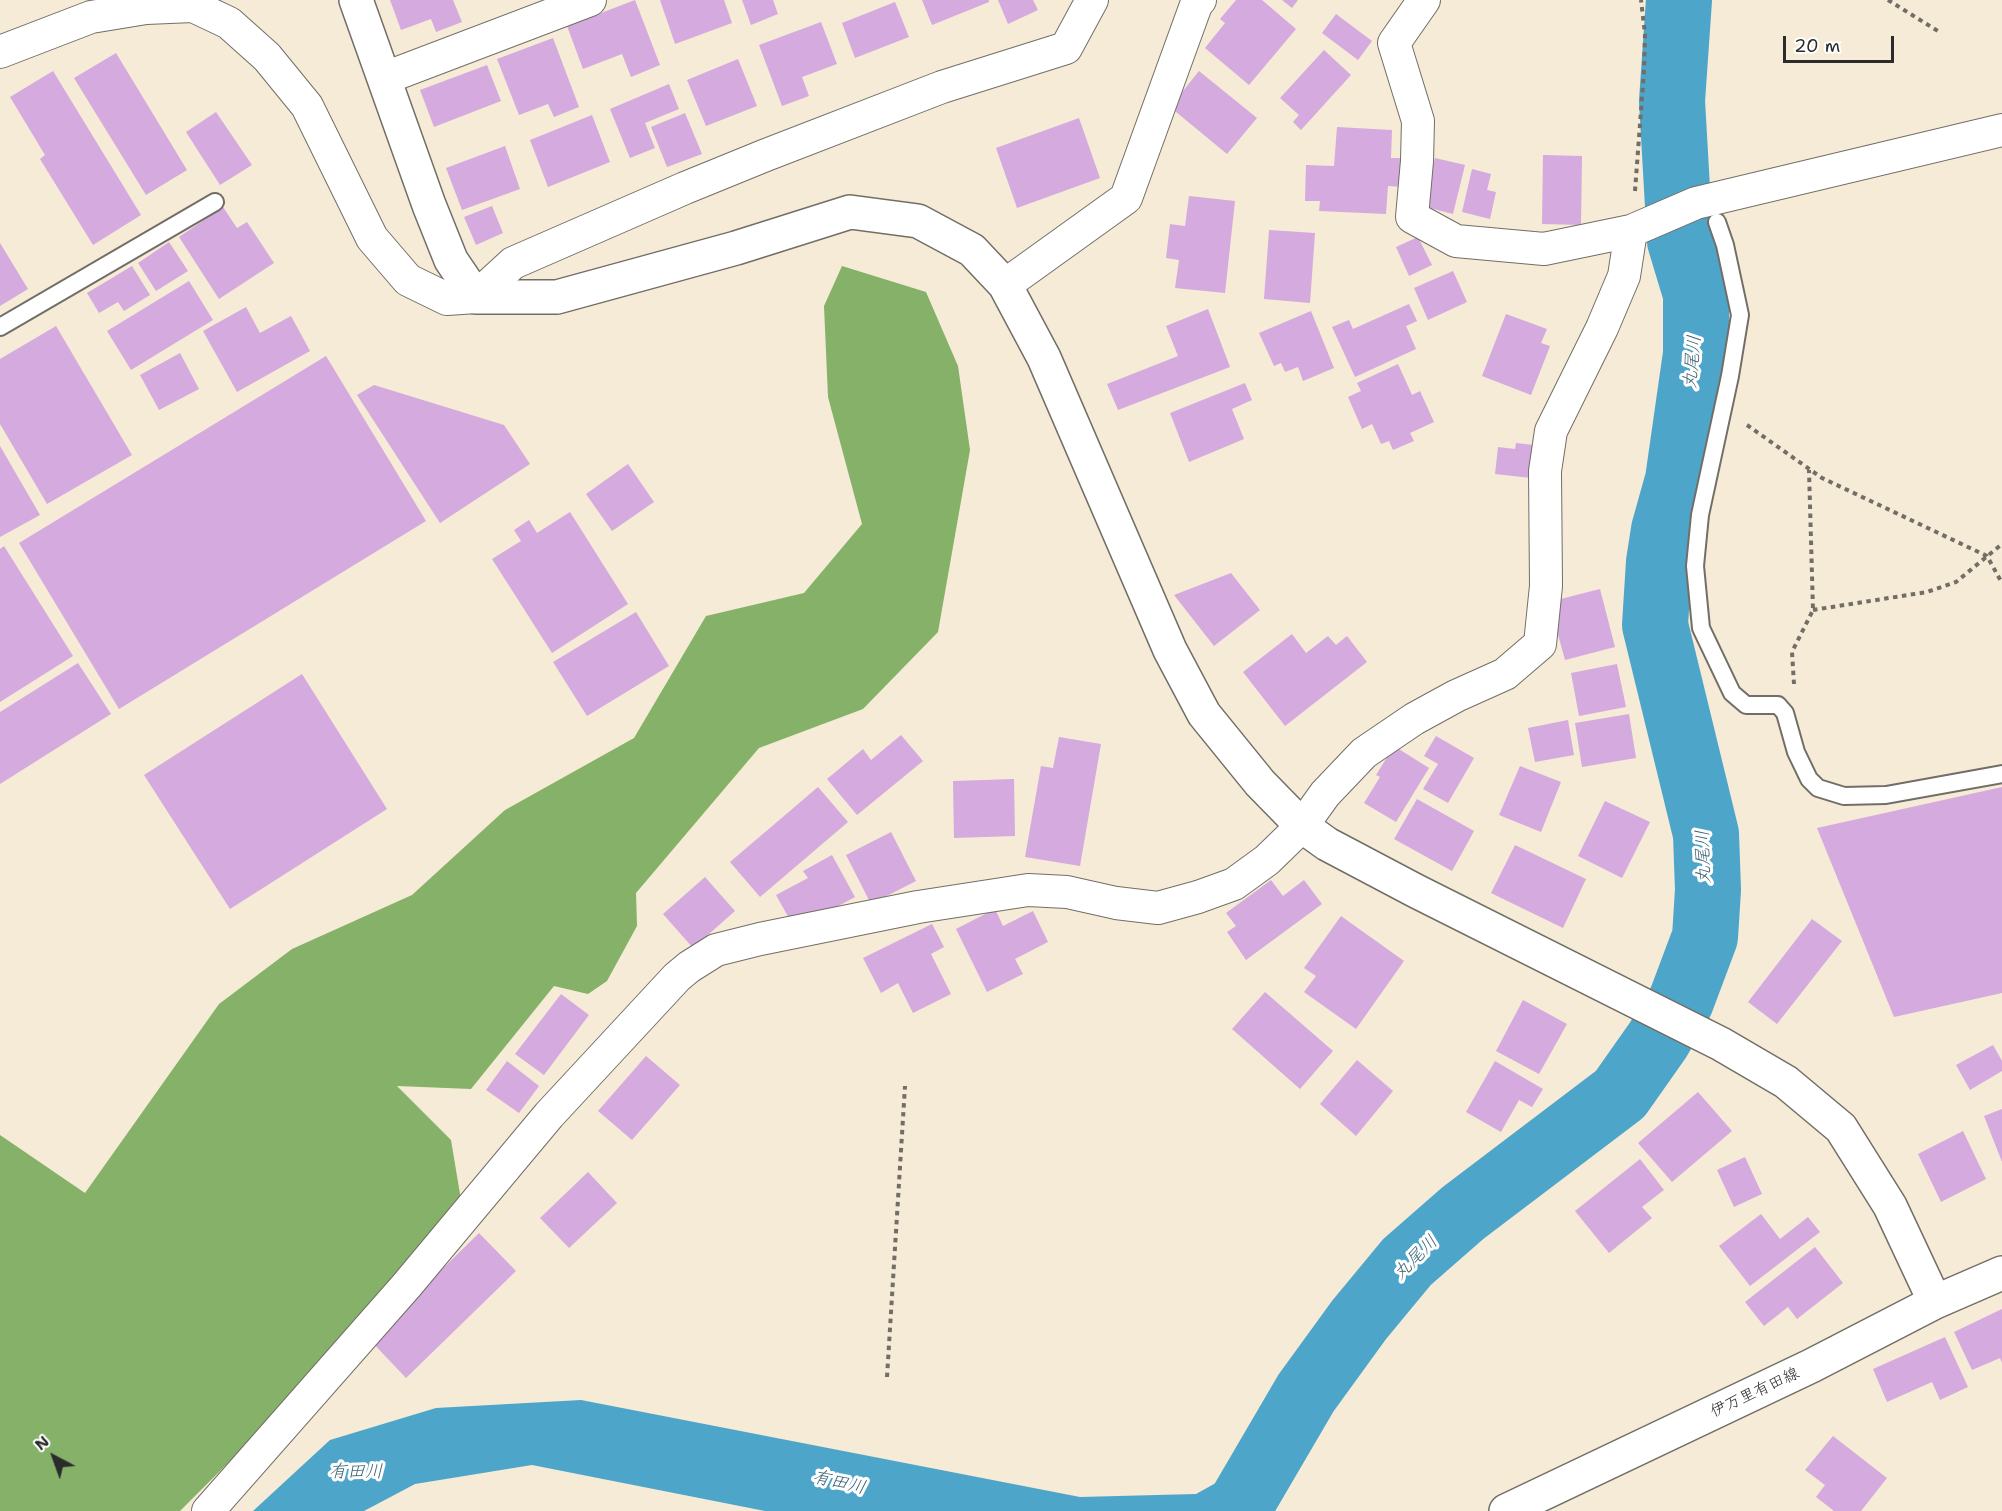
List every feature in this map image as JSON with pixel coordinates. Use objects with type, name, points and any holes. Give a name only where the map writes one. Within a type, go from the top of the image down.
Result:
[{"type":"street","points":[[356,0],[451,260],[476,297]]},
{"type":"street","points":[[386,78],[590,0]]},
{"type":"street","points":[[476,297],[513,263],[685,188],[942,87],[1066,48],[1092,0]]},
{"type":"street","points":[[1005,285],[1126,198],[1196,5],[1200,0]]},
{"type":"street","points":[[1424,0],[1394,43],[1418,121],[1412,217],[1456,241],[1544,249],[1631,231],[1696,203],[2002,130]]},
{"type":"street","points":[[0,52],[91,16],[146,8],[193,6],[230,23],[267,57],[307,106],[372,238],[408,280],[447,299],[557,297],[736,248],[850,212],[918,221],[972,250],[1005,285],[1044,358],[1170,650],[1204,714],[1260,783],[1302,826],[1328,844],[1416,891],[1721,1044],[1786,1082],[1841,1128],[1890,1206],[1935,1302]]},
{"type":"street","points":[[208,1511],[407,1286],[549,1114],[677,977],[698,961],[716,950],[760,939],[918,907],[1028,890],[1066,892],[1116,903],[1158,908],[1234,884],[1267,860],[1302,826],[1326,794],[1364,753],[1424,713],[1505,674],[1540,644],[1546,586],[1545,471],[1551,431],[1602,328],[1624,276],[1631,231]]},
{"type":"street","name":"伊万里有田線","points":[[1506,1511],[1811,1366],[1935,1302],[2002,1273]]},
{"type":"lane","points":[[0,327],[215,202]]},
{"type":"lane","points":[[1717,222],[1740,315],[1730,376],[1700,515],[1695,566],[1701,628],[1732,693],[1746,705],[1778,705],[1785,713],[1796,752],[1809,778],[1818,788],[1844,796],[1886,795],[2002,774]]},
{"type":"path","points":[[1631,231],[1639,159],[1639,126],[1644,71],[1645,34],[1641,0]]},
{"type":"path","points":[[1888,0],[1941,33]]},
{"type":"path","points":[[1723,408],[1822,478],[1987,556],[2002,582]]},
{"type":"path","points":[[1794,685],[1792,652],[1813,610],[1809,470]]},
{"type":"path","points":[[1813,610],[1927,592],[1956,582],[2002,544]]},
{"type":"path","points":[[887,1377],[905,1086]]},
{"type":"green space","points":[[842,266],[926,292],[958,366],[970,450],[938,632],[863,709],[759,748],[636,893],[637,926],[607,981],[588,994],[554,986],[471,1089],[397,1086],[451,1140],[461,1200],[269,1422],[180,1511],[0,1511],[0,1135],[85,1193],[219,1004],[292,949],[412,895],[505,810],[634,738],[706,616],[804,593],[862,524],[828,397],[824,306]]},
{"type":"water","name":"有田川","points":[[581,1400],[1080,1497],[1196,1494],[1232,1474],[1244,1505],[1243,1511],[765,1511],[532,1465],[415,1484],[364,1511],[253,1511],[330,1440],[436,1408]]},
{"type":"building","points":[[390,0],[453,0],[462,22],[436,32],[431,19],[401,30]]},
{"type":"building","points":[[635,0],[660,65],[631,77],[622,54],[583,69],[567,26]]},
{"type":"building","points":[[660,0],[724,0],[732,23],[675,44]]},
{"type":"building","points":[[742,0],[773,0],[778,14],[751,25]]},
{"type":"building","points":[[922,0],[989,0],[989,2],[932,25]]},
{"type":"building","points":[[998,0],[1033,0],[1038,10],[1008,24]]},
{"type":"building","points":[[1236,0],[1262,0],[1296,29],[1249,85],[1205,48],[1225,23],[1220,19]]},
{"type":"building","points":[[1282,0],[1298,0],[1292,8]]},
{"type":"building","points":[[895,2],[909,37],[855,58],[842,23]]},
{"type":"building","points":[[1336,14],[1372,41],[1358,60],[1322,33]]},
{"type":"building","points":[[821,22],[837,64],[802,77],[809,96],[782,106],[759,45]]},
{"type":"building","points":[[553,38],[579,107],[554,117],[548,104],[519,115],[497,59]]},
{"type":"building","points":[[1324,50],[1351,75],[1301,130],[1293,122],[1299,115],[1280,98]]},
{"type":"building","points":[[116,53],[187,170],[146,195],[74,78]]},
{"type":"building","points":[[738,59],[757,106],[706,126],[687,80]]},
{"type":"building","points":[[487,65],[501,101],[434,127],[420,90]]},
{"type":"building","points":[[53,71],[141,215],[93,245],[40,159],[45,155],[10,97]]},
{"type":"building","points":[[1199,71],[1257,118],[1227,154],[1170,107]]},
{"type":"building","points":[[669,84],[679,109],[645,123],[655,148],[630,158],[610,109]]},
{"type":"building","points":[[216,112],[252,165],[220,185],[186,132]]},
{"type":"building","points":[[685,113],[702,154],[667,167],[651,127]]},
{"type":"building","points":[[592,115],[610,162],[548,187],[530,140]]},
{"type":"building","points":[[1079,118],[1100,178],[1017,208],[996,148]]},
{"type":"building","points":[[1337,127],[1392,130],[1391,158],[1403,158],[1402,187],[1388,186],[1386,214],[1319,211],[1320,201],[1305,201],[1306,165],[1334,166]]},
{"type":"building","points":[[505,146],[520,189],[462,210],[446,168]]},
{"type":"building","points":[[1543,155],[1582,156],[1581,225],[1542,224]]},
{"type":"building","points":[[1435,158],[1465,165],[1453,214],[1422,206]]},
{"type":"building","points":[[1472,169],[1491,174],[1487,190],[1496,192],[1490,219],[1462,212]]},
{"type":"building","points":[[1189,196],[1235,201],[1225,293],[1175,288],[1179,260],[1166,258],[1170,224],[1185,226]]},
{"type":"building","points":[[492,206],[503,233],[476,245],[464,217]]},
{"type":"building","points":[[223,207],[237,228],[247,222],[274,263],[219,299],[179,237]]},
{"type":"building","points":[[1269,230],[1315,233],[1310,303],[1264,299]]},
{"type":"building","points":[[1418,237],[1432,265],[1409,276],[1396,247]]},
{"type":"building","points":[[169,242],[188,271],[156,291],[138,263]]},
{"type":"building","points":[[0,243],[28,289],[0,306]]},
{"type":"building","points":[[132,266],[150,295],[124,311],[118,302],[99,313],[87,293]]},
{"type":"building","points":[[1453,271],[1467,302],[1428,320],[1414,288]]},
{"type":"building","points":[[189,281],[213,320],[131,370],[107,331]]},
{"type":"building","points":[[1409,304],[1417,321],[1406,326],[1416,349],[1355,377],[1332,327],[1349,320],[1353,329]]},
{"type":"building","points":[[246,307],[260,333],[291,316],[310,351],[237,392],[203,331]]},
{"type":"building","points":[[1208,309],[1230,367],[1118,410],[1107,384],[1178,356],[1166,326]]},
{"type":"building","points":[[1311,311],[1334,368],[1303,381],[1298,367],[1285,372],[1281,363],[1274,366],[1259,333]]},
{"type":"building","points":[[1506,314],[1547,329],[1541,343],[1550,346],[1531,395],[1482,376]]},
{"type":"building","points":[[56,326],[132,455],[47,504],[0,424],[0,359]]},
{"type":"building","points":[[180,353],[199,389],[159,410],[140,375]]},
{"type":"building","points":[[326,356],[426,521],[119,709],[19,543]]},
{"type":"building","points":[[1398,364],[1412,395],[1420,391],[1434,422],[1410,433],[1414,441],[1393,450],[1389,441],[1381,444],[1372,424],[1362,429],[1348,397],[1361,391],[1357,383]]},
{"type":"building","points":[[1245,383],[1252,400],[1232,409],[1244,439],[1189,462],[1170,413]]},
{"type":"building","points":[[374,385],[504,425],[530,464],[440,523],[357,395]]},
{"type":"building","points":[[1516,443],[1534,445],[1531,478],[1495,474],[1498,447],[1515,449]]},
{"type":"building","points":[[0,446],[40,515],[0,537]]},
{"type":"building","points":[[628,464],[654,502],[612,531],[586,494]]},
{"type":"building","points":[[570,512],[628,604],[552,653],[492,559],[521,541],[514,530],[529,520],[537,533]]},
{"type":"building","points":[[4,546],[73,656],[0,702],[0,549]]},
{"type":"building","points":[[1231,573],[1260,610],[1214,646],[1174,595]]},
{"type":"building","points":[[1600,589],[1615,647],[1565,660],[1549,602]]},
{"type":"building","points":[[636,612],[669,666],[587,716],[553,662]]},
{"type":"building","points":[[1292,634],[1306,653],[1328,636],[1336,645],[1347,636],[1367,662],[1285,726],[1243,672]]},
{"type":"building","points":[[78,663],[111,714],[0,784],[0,712]]},
{"type":"building","points":[[1617,664],[1626,707],[1579,716],[1571,673]]},
{"type":"building","points":[[302,674],[387,809],[230,909],[144,775]]},
{"type":"building","points":[[1629,714],[1636,758],[1582,767],[1575,723]]},
{"type":"building","points":[[1568,720],[1574,755],[1535,762],[1528,728]]},
{"type":"building","points":[[901,735],[923,761],[857,815],[827,779],[863,749],[871,760]]},
{"type":"building","points":[[1436,736],[1474,758],[1448,803],[1423,789],[1438,764],[1424,756]]},
{"type":"building","points":[[1059,737],[1101,744],[1080,866],[1025,857],[1041,766],[1053,768]]},
{"type":"building","points":[[1394,746],[1429,768],[1396,822],[1364,803],[1380,777],[1376,775]]},
{"type":"building","points":[[1520,766],[1561,782],[1541,832],[1499,815]]},
{"type":"building","points":[[1014,779],[1015,836],[954,838],[953,781]]},
{"type":"building","points":[[818,787],[848,822],[760,897],[730,862]]},
{"type":"building","points":[[2002,787],[2002,993],[1894,1017],[1817,828]]},
{"type":"building","points":[[1417,799],[1474,831],[1452,871],[1394,839]]},
{"type":"building","points":[[1605,801],[1650,822],[1622,878],[1578,856]]},
{"type":"building","points":[[891,832],[916,881],[871,904],[846,855]]},
{"type":"building","points":[[1515,845],[1586,879],[1563,928],[1491,893]]},
{"type":"building","points":[[832,855],[855,897],[795,929],[776,895],[808,878],[803,871]]},
{"type":"building","points":[[705,877],[735,911],[693,948],[663,914]]},
{"type":"building","points":[[1271,880],[1283,896],[1304,880],[1322,904],[1246,960],[1227,932],[1236,926],[1226,913]]},
{"type":"building","points":[[995,909],[1003,926],[1033,911],[1048,942],[1015,959],[1023,974],[987,992],[956,929]]},
{"type":"building","points":[[1341,916],[1404,961],[1356,1029],[1304,992],[1316,976],[1304,968]]},
{"type":"building","points":[[1812,919],[1842,941],[1777,1024],[1748,1002]]},
{"type":"building","points":[[932,924],[944,947],[931,954],[951,994],[913,1013],[898,983],[881,993],[863,958]]},
{"type":"building","points":[[1265,992],[1333,1051],[1300,1089],[1232,1029]]},
{"type":"building","points":[[561,994],[589,1015],[544,1075],[515,1054]]},
{"type":"building","points":[[1523,1000],[1567,1024],[1539,1074],[1496,1051]]},
{"type":"building","points":[[1993,1045],[2002,1061],[2002,1071],[1970,1090],[1956,1065]]},
{"type":"building","points":[[646,1056],[680,1085],[632,1140],[598,1111]]},
{"type":"building","points":[[1357,1060],[1393,1091],[1356,1136],[1320,1104]]},
{"type":"building","points":[[507,1061],[539,1086],[519,1113],[486,1090]]},
{"type":"building","points":[[1495,1061],[1543,1089],[1532,1107],[1519,1100],[1501,1132],[1466,1112]]},
{"type":"building","points":[[1698,1092],[1732,1131],[1672,1182],[1638,1143]]},
{"type":"building","points":[[2002,1109],[2002,1162],[1984,1116]]},
{"type":"building","points":[[1963,1131],[1986,1179],[1941,1202],[1918,1154]]},
{"type":"building","points":[[1745,1157],[1762,1194],[1734,1207],[1717,1170]]},
{"type":"building","points":[[1640,1159],[1664,1190],[1642,1207],[1652,1218],[1609,1253],[1575,1211]]},
{"type":"building","points":[[588,1172],[617,1203],[569,1248],[540,1218]]},
{"type":"building","points":[[1761,1214],[1780,1239],[1808,1217],[1820,1232],[1750,1286],[1719,1246]]},
{"type":"building","points":[[479,1233],[516,1271],[406,1378],[370,1340]]},
{"type":"building","points":[[1815,1247],[1843,1283],[1797,1319],[1788,1307],[1764,1326],[1745,1302]]},
{"type":"building","points":[[2002,1309],[2002,1363],[2000,1358],[1972,1370],[1954,1332]]},
{"type":"building","points":[[1945,1337],[1968,1387],[1940,1400],[1932,1382],[1887,1402],[1873,1369]]},
{"type":"building","points":[[1833,1436],[1887,1478],[1861,1511],[1834,1511],[1816,1497],[1825,1485],[1805,1470]]},
{"type":"waterway","name":"丸尾川","points":[[1237,1511],[1306,1393],[1359,1320],[1407,1262],[1463,1213],[1620,1094],[1658,1040],[1681,1001],[1705,937],[1708,890],[1706,834],[1655,625],[1659,562],[1664,530],[1678,480],[1696,354],[1696,294],[1680,241],[1672,101],[1679,0]]}]
